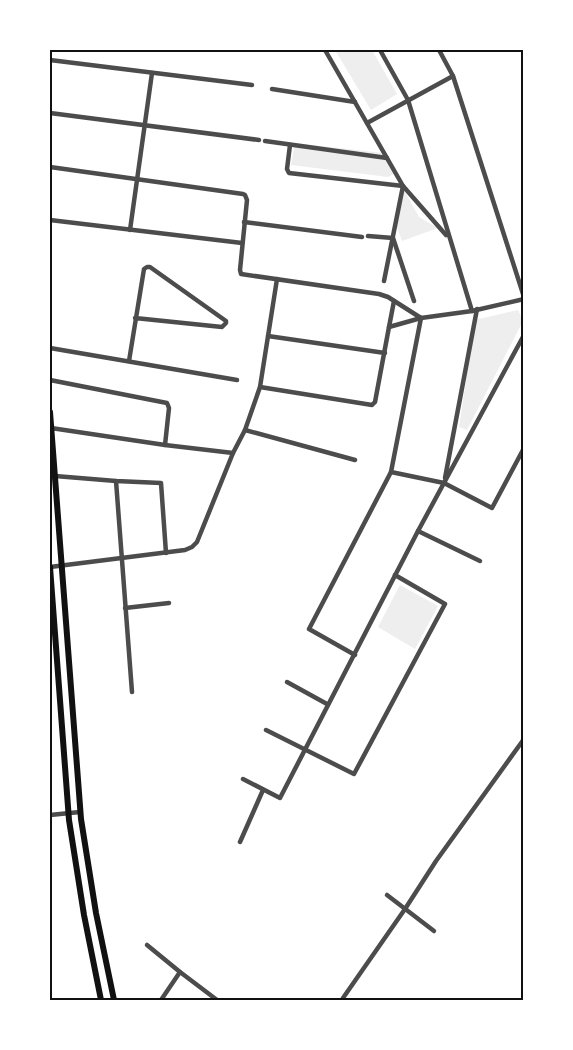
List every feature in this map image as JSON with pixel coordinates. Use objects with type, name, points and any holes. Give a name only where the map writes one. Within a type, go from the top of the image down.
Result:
[{"type":"main road","points":[[50,412],[80,812],[96,913],[114,1000]]},
{"type":"main road","points":[[50,567],[68,813],[84,915],[101,1000]]},
{"type":"street","points":[[325,50],[403,186],[448,237]]},
{"type":"street","points":[[380,50],[408,100],[448,237],[474,310],[444,483]]},
{"type":"street","points":[[389,327],[421,318],[474,310],[524,298],[453,76],[439,50]]},
{"type":"street","points":[[50,60],[252,85]]},
{"type":"street","points":[[130,230],[152,73]]},
{"type":"street","points":[[367,123],[453,76]]},
{"type":"street","points":[[272,90],[355,102]]},
{"type":"street","points":[[50,113],[259,140]]},
{"type":"street","points":[[265,141],[387,158]]},
{"type":"street","points":[[290,145],[287,169],[289,173],[403,186]]},
{"type":"street","points":[[50,167],[243,194],[247,200],[241,274],[379,294],[421,318]]},
{"type":"street","points":[[384,281],[403,186]]},
{"type":"street","points":[[50,220],[242,243]]},
{"type":"street","points":[[244,222],[393,238]]},
{"type":"street","points":[[393,238],[414,301]]},
{"type":"street","points":[[129,361],[135,318],[144,268],[150,267],[226,323],[222,327],[135,318]]},
{"type":"street","points":[[50,567],[185,550],[197,542],[261,387],[277,279]]},
{"type":"street","points":[[261,387],[372,405],[375,402],[394,301]]},
{"type":"street","points":[[355,655],[309,629],[391,472],[421,318]]},
{"type":"street","points":[[243,778],[280,798],[418,531],[524,335]]},
{"type":"street","points":[[268,336],[385,353]]},
{"type":"street","points":[[50,348],[237,380]]},
{"type":"street","points":[[50,380],[167,403],[169,408],[165,445]]},
{"type":"street","points":[[51,428],[233,453]]},
{"type":"street","points":[[245,430],[355,460]]},
{"type":"street","points":[[391,472],[444,483],[492,508],[524,448]]},
{"type":"street","points":[[55,476],[161,483],[166,553]]},
{"type":"street","points":[[116,481],[132,692]]},
{"type":"street","points":[[418,531],[480,561]]},
{"type":"street","points":[[266,730],[354,774],[445,604],[395,575]]},
{"type":"street","points":[[125,608],[169,603]]},
{"type":"street","points":[[287,682],[327,704]]},
{"type":"street","points":[[343,998],[436,861],[524,739]]},
{"type":"street","points":[[240,842],[262,790]]},
{"type":"street","points":[[50,815],[80,812]]},
{"type":"street","points":[[387,896],[434,931]]},
{"type":"street","points":[[147,945],[217,1000]]},
{"type":"street","points":[[160,1000],[180,972]]},
{"type":"shaded area","points":[[335,50],[372,50],[397,94],[371,110]]},
{"type":"shaded area","points":[[295,143],[383,153],[394,174],[388,177],[291,165]]},
{"type":"shaded area","points":[[402,191],[405,192],[419,217],[438,228],[402,241],[397,227]]},
{"type":"shaded area","points":[[518,310],[523,321],[467,430],[459,427],[475,320]]},
{"type":"shaded area","points":[[400,585],[438,606],[415,649],[378,627]]}]
